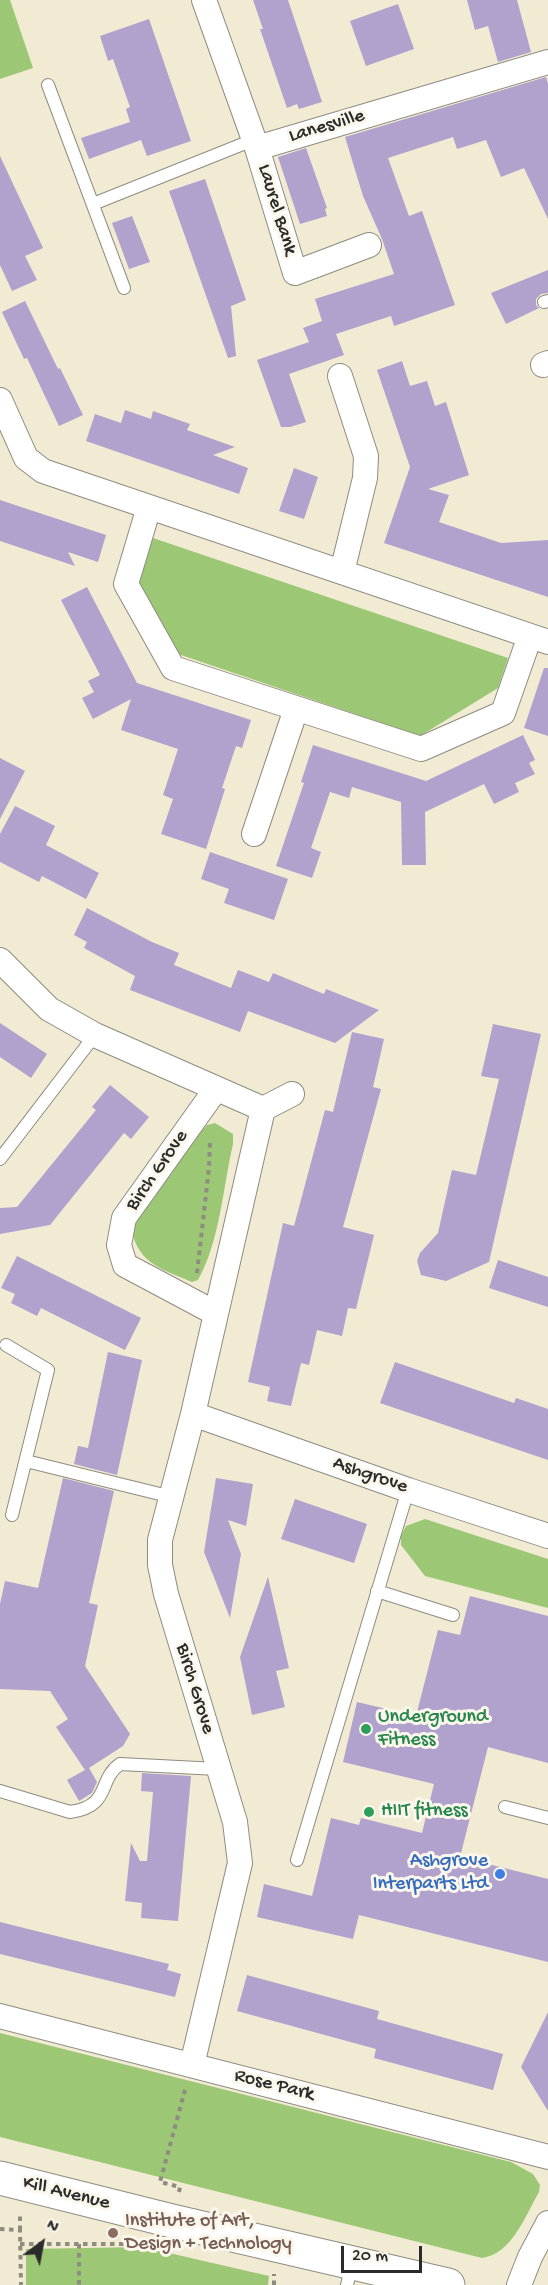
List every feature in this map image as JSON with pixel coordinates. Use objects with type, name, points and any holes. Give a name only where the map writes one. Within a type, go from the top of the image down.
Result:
[{"type":"main road","name":"Kill Avenue","points":[[0,2178],[349,2274],[430,2283]]},
{"type":"street","points":[[204,0],[255,144]]},
{"type":"street","name":"Lanesville","points":[[255,144],[548,62]]},
{"type":"street","name":"Laurel Bank","points":[[255,144],[295,273],[369,245]]},
{"type":"street","points":[[340,376],[366,456],[365,478],[342,572]]},
{"type":"street","points":[[0,400],[26,458],[44,471],[539,639],[502,713],[421,748],[173,668],[126,584],[149,507]]},
{"type":"street","points":[[254,834],[296,709]]},
{"type":"street","points":[[0,960],[49,1009],[95,1035],[263,1109],[292,1094]]},
{"type":"street","name":"Birch Grove","points":[[206,1308],[124,1265],[119,1245],[124,1218],[216,1089]]},
{"type":"street","name":"Birch Grove","points":[[192,2065],[240,1863],[235,1822],[166,1594],[160,1565],[160,1540],[193,1414],[206,1308],[263,1109]]},
{"type":"street","name":"Ashgrove","points":[[193,1414],[408,1490],[548,1536]]},
{"type":"street","name":"Rose Park","points":[[0,2016],[548,2157]]},
{"type":"street","points":[[519,2285],[530,2257],[548,2223]]},
{"type":"lane","points":[[48,86],[124,288]]},
{"type":"lane","points":[[93,204],[255,144]]},
{"type":"lane","points":[[0,1159],[95,1035]]},
{"type":"lane","points":[[6,1345],[48,1370],[12,1515]]},
{"type":"lane","points":[[26,1461],[172,1497]]},
{"type":"lane","points":[[297,1860],[408,1490]]},
{"type":"lane","points":[[377,1591],[453,1615]]},
{"type":"lane","points":[[0,1791],[70,1812],[81,1810],[97,1801],[107,1785],[112,1770],[120,1764],[218,1769]]},
{"type":"lane","points":[[505,1808],[548,1818]]},
{"type":"path","points":[[195,1118],[207,1132],[210,1143],[197,1266],[206,1308]]},
{"type":"path","points":[[178,2193],[180,2187],[160,2182],[192,2065]]},
{"type":"path","points":[[20,2209],[21,2285]]},
{"type":"path","points":[[0,2229],[20,2230]]},
{"type":"path","points":[[20,2244],[136,2244]]},
{"type":"path","points":[[79,2244],[79,2285]]},
{"type":"path","points":[[274,2273],[274,2285]]},
{"type":"green space","points":[[0,0],[10,0],[33,68],[0,79]]},
{"type":"green space","points":[[153,538],[508,658],[498,688],[420,736],[175,653],[138,584]]},
{"type":"green space","points":[[215,1123],[233,1134],[233,1144],[211,1248],[198,1280],[192,1282],[160,1268],[143,1255],[137,1247],[131,1223],[196,1136],[207,1125]]},
{"type":"green space","points":[[425,1519],[548,1559],[548,1608],[425,1576],[401,1545],[401,1536],[406,1526]]},
{"type":"green space","points":[[0,2033],[511,2162],[533,2174],[540,2185],[539,2192],[510,2242],[492,2255],[482,2258],[0,2137]]},
{"type":"green space","points":[[143,2247],[269,2276],[268,2285],[26,2285],[26,2249]]},
{"type":"building","points":[[253,0],[288,0],[322,102],[299,109],[297,104],[287,108],[260,29],[263,29]]},
{"type":"building","points":[[467,0],[517,0],[531,52],[498,62],[488,26],[475,30]]},
{"type":"building","points":[[398,4],[414,49],[366,66],[350,21]]},
{"type":"building","points":[[149,19],[191,141],[147,156],[141,140],[89,159],[81,138],[130,122],[126,109],[130,107],[113,59],[108,61],[100,36]]},
{"type":"building","points":[[546,77],[548,84],[548,219],[524,168],[501,177],[486,140],[457,149],[453,137],[388,158],[409,216],[422,211],[455,305],[394,326],[391,316],[336,334],[344,355],[289,374],[306,422],[281,427],[257,360],[309,342],[303,328],[322,321],[315,299],[394,274],[363,196],[345,137]]},
{"type":"building","points":[[306,148],[327,208],[325,209],[327,216],[300,224],[278,157]]},
{"type":"building","points":[[0,156],[43,248],[25,256],[37,280],[12,291],[0,265]]},
{"type":"building","points":[[205,179],[246,300],[231,306],[236,356],[228,358],[169,191]]},
{"type":"building","points":[[132,216],[150,262],[129,269],[112,223]]},
{"type":"building","points":[[548,270],[548,293],[541,294],[536,299],[536,305],[539,308],[506,324],[491,293]]},
{"type":"building","points":[[25,301],[83,415],[59,426],[2,312]]},
{"type":"building","points":[[402,361],[410,386],[427,381],[435,406],[446,402],[469,475],[428,489],[449,495],[439,522],[501,543],[548,540],[548,597],[384,543],[410,467],[377,370]]},
{"type":"building","points":[[125,410],[151,419],[153,411],[190,424],[187,430],[235,447],[213,455],[248,468],[239,494],[86,441],[95,414],[121,423]]},
{"type":"building","points":[[294,468],[318,477],[304,519],[279,511]]},
{"type":"building","points":[[0,500],[106,535],[98,562],[68,552],[75,566],[0,541]]},
{"type":"building","points":[[87,587],[137,683],[251,720],[242,748],[236,746],[206,849],[161,834],[173,799],[163,795],[178,749],[121,730],[131,699],[93,719],[82,698],[94,692],[88,681],[100,675],[61,600]]},
{"type":"building","points":[[544,668],[548,668],[548,736],[524,728]]},
{"type":"building","points":[[523,735],[535,760],[529,763],[535,774],[515,783],[519,792],[494,804],[484,784],[425,812],[426,865],[402,865],[401,802],[352,787],[349,798],[330,792],[311,848],[321,852],[312,878],[276,866],[304,783],[301,782],[313,745],[426,781]]},
{"type":"building","points":[[0,758],[25,771],[0,819]]},
{"type":"building","points":[[15,806],[55,826],[46,845],[99,873],[86,899],[42,876],[39,882],[0,862],[0,834]]},
{"type":"building","points":[[210,852],[288,879],[274,920],[224,903],[229,889],[201,879]]},
{"type":"building","points":[[87,908],[152,942],[179,953],[174,965],[231,988],[238,970],[269,982],[273,973],[324,994],[326,989],[379,1010],[335,1043],[248,1011],[240,1032],[130,990],[135,976],[84,948],[87,942],[74,935]]},
{"type":"building","points":[[0,1023],[47,1054],[31,1078],[0,1057]]},
{"type":"building","points":[[493,1024],[541,1034],[489,1262],[446,1281],[421,1275],[417,1261],[420,1253],[438,1233],[452,1170],[476,1175],[499,1079],[481,1076]]},
{"type":"building","points":[[352,1032],[384,1039],[373,1087],[381,1089],[343,1227],[374,1235],[356,1309],[348,1308],[342,1336],[317,1330],[309,1365],[301,1363],[291,1406],[267,1401],[270,1387],[248,1382],[283,1223],[294,1226],[325,1110],[333,1112]]},
{"type":"building","points":[[110,1085],[149,1117],[131,1139],[124,1133],[50,1225],[0,1234],[0,1208],[17,1207],[96,1110],[92,1107]]},
{"type":"building","points":[[17,1256],[141,1318],[125,1350],[41,1308],[37,1316],[11,1303],[15,1294],[1,1288]]},
{"type":"building","points":[[498,1260],[548,1277],[548,1307],[489,1288]]},
{"type":"building","points":[[108,1352],[142,1360],[117,1475],[74,1464],[78,1446],[88,1448]]},
{"type":"building","points":[[395,1362],[514,1403],[516,1398],[548,1409],[548,1460],[380,1403]]},
{"type":"building","points":[[63,1478],[114,1491],[89,1603],[98,1605],[85,1666],[130,1734],[123,1746],[89,1768],[97,1782],[92,1793],[79,1801],[67,1780],[85,1770],[56,1727],[68,1719],[50,1691],[0,1689],[0,1604],[5,1581],[38,1588]]},
{"type":"building","points":[[216,1478],[253,1484],[246,1526],[228,1520],[241,1554],[230,1618],[204,1552]]},
{"type":"building","points":[[295,1499],[367,1524],[354,1563],[281,1539]]},
{"type":"building","points":[[268,1577],[289,1668],[276,1671],[285,1707],[252,1715],[240,1657]]},
{"type":"building","points":[[470,1596],[548,1616],[548,1763],[488,1747],[460,1857],[548,1879],[548,1962],[359,1915],[353,1939],[257,1917],[264,1884],[312,1896],[331,1818],[359,1825],[361,1818],[422,1833],[434,1784],[343,1762],[357,1702],[416,1716],[438,1630],[460,1635]]},
{"type":"building","points":[[142,1773],[191,1776],[178,1921],[141,1918],[142,1903],[125,1901],[131,1843],[140,1861],[147,1861],[153,1792],[141,1791]]},
{"type":"building","points":[[0,1922],[169,1964],[167,1970],[181,1974],[175,1997],[0,1954]]},
{"type":"building","points":[[247,1975],[379,2011],[377,2019],[503,2054],[493,2090],[374,2058],[376,2049],[237,2011]]},
{"type":"building","points":[[548,2012],[548,2111],[521,2067]]},
{"type":"place","name":"Underground Fitness","points":[[366,1729]]},
{"type":"place","name":"HIIT fitness","points":[[369,1812]]},
{"type":"place","name":"Ashgrove Interparts Ltd","points":[[500,1874]]},
{"type":"place","name":"Institute of Art, Design + Technology","points":[[113,2233]]}]
